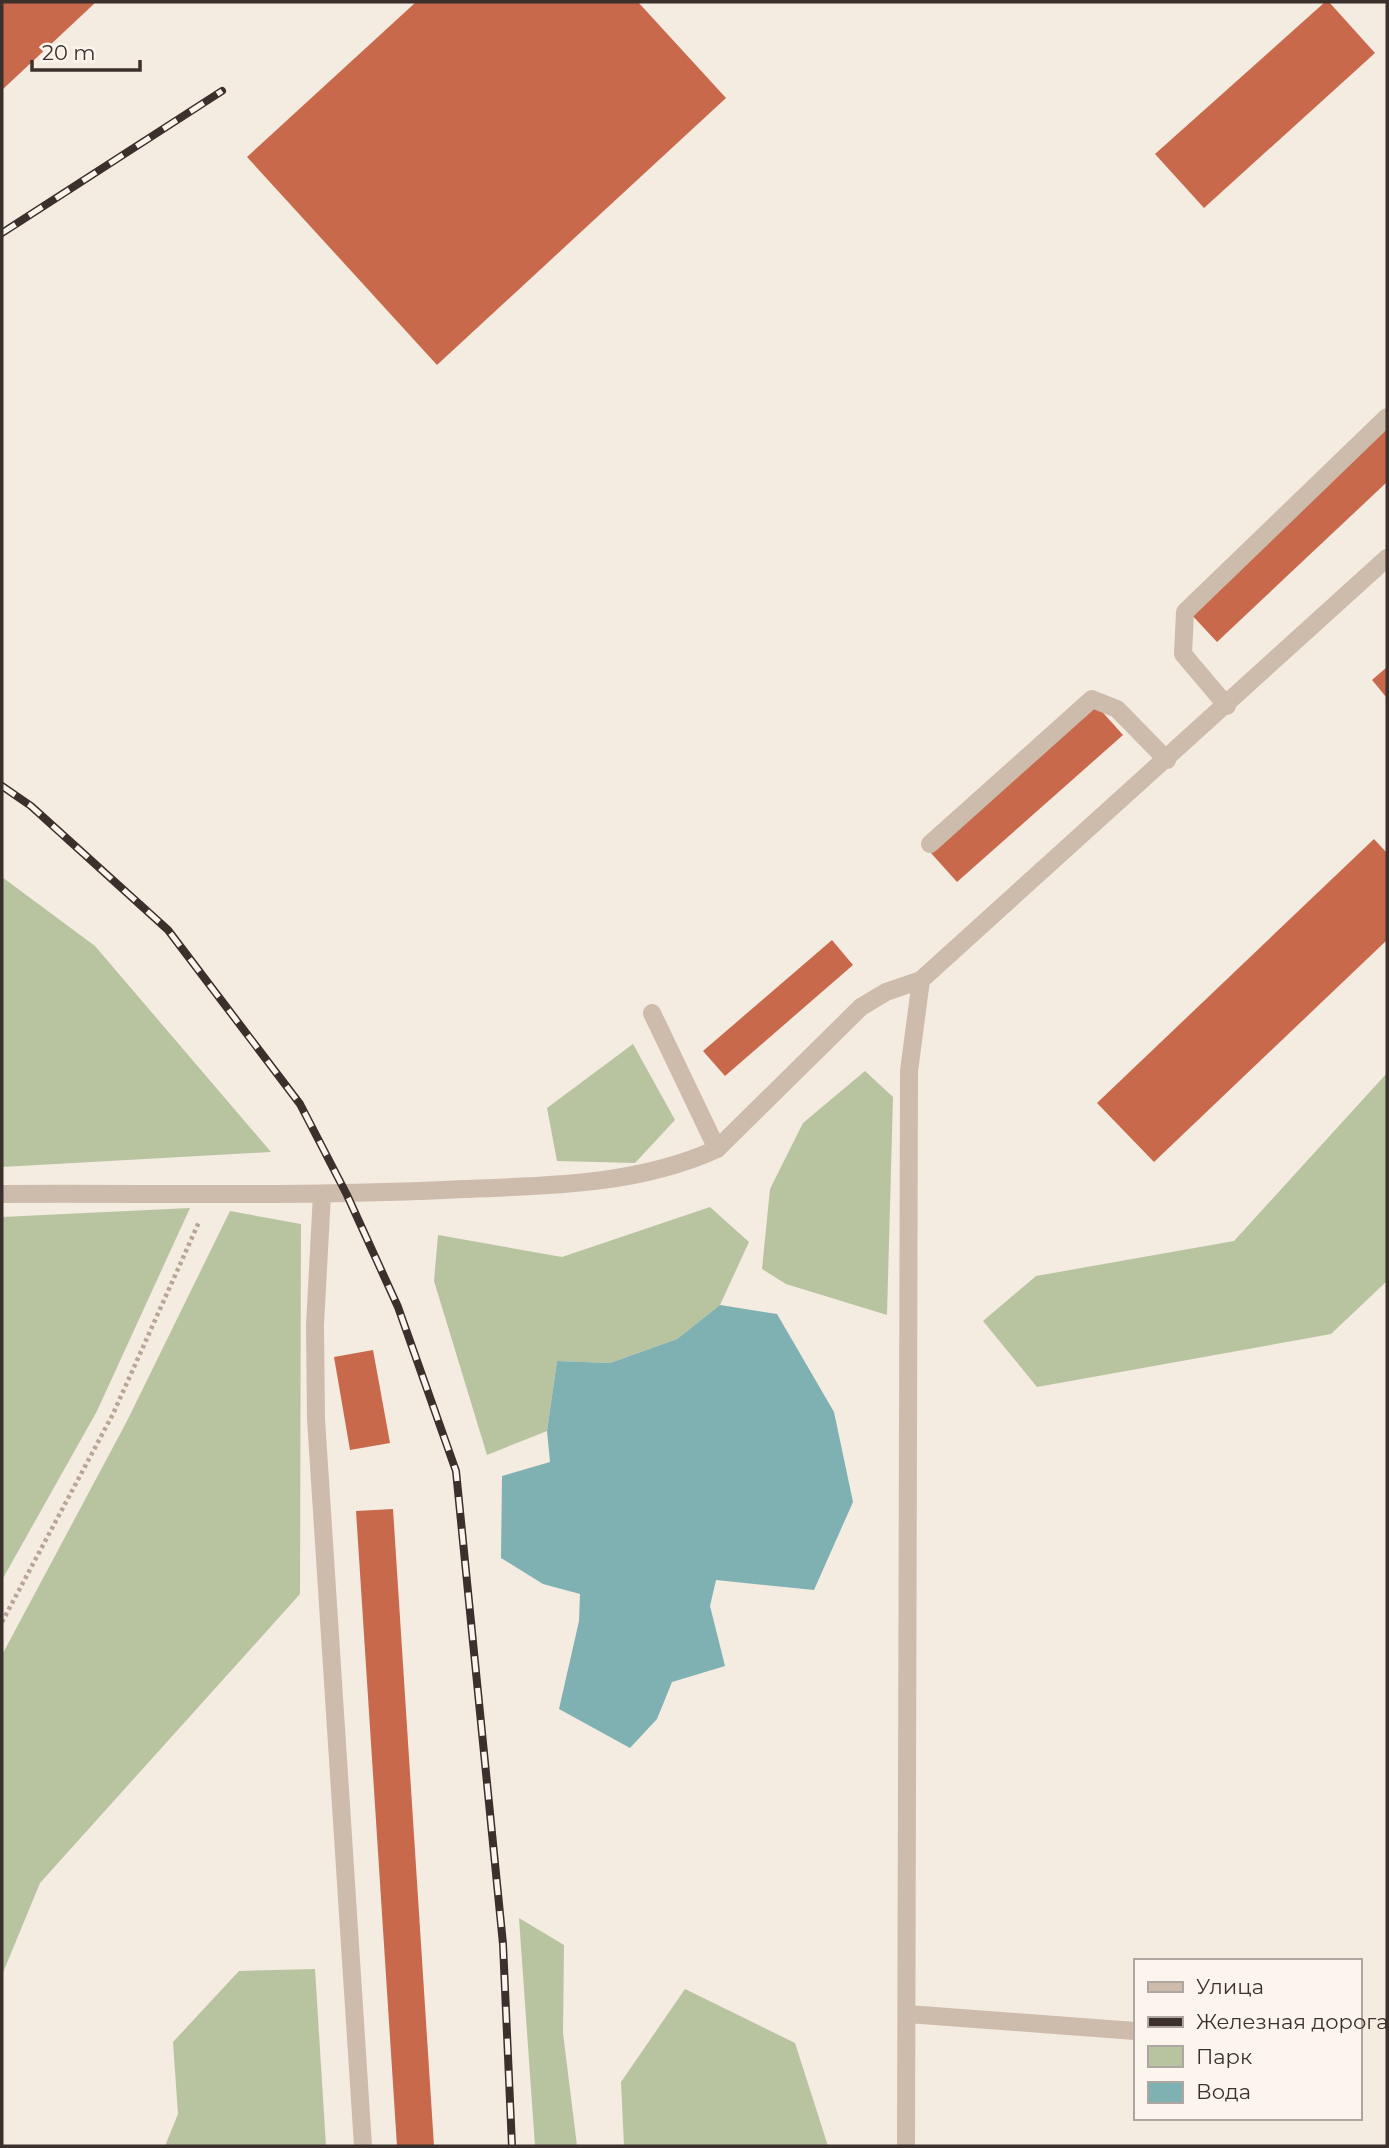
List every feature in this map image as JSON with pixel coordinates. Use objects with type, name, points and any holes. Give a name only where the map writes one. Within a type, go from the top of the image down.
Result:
[{"type":"street","points":[[1227,706],[1183,654],[1185,612],[1387,417]]},
{"type":"street","points":[[2,1194],[323,1194],[576,1184],[689,1162],[718,1149],[861,1007],[887,992],[921,979],[1227,706],[1387,558]]},
{"type":"street","points":[[930,844],[1092,699],[1117,709],[1167,760]]},
{"type":"street","points":[[906,2146],[909,1072],[921,979]]},
{"type":"street","points":[[652,1013],[718,1149]]},
{"type":"street","points":[[323,1194],[315,1325],[316,1419],[363,2146]]},
{"type":"street","points":[[908,2014],[1134,2031]]},
{"type":"path","points":[[2,1622],[113,1414],[212,1192]]},
{"type":"green space","points":[[2,877],[95,946],[271,1152],[2,1167]]},
{"type":"green space","points":[[633,1044],[675,1120],[635,1163],[557,1161],[547,1108]]},
{"type":"green space","points":[[865,1071],[893,1097],[887,1315],[786,1284],[762,1269],[770,1189],[803,1123]]},
{"type":"green space","points":[[1387,1073],[1387,1281],[1331,1334],[1037,1387],[983,1321],[1036,1276],[1234,1241]]},
{"type":"green space","points":[[710,1207],[749,1242],[720,1305],[677,1339],[610,1363],[557,1361],[547,1431],[487,1455],[434,1281],[438,1235],[562,1257]]},
{"type":"green space","points":[[190,1208],[97,1411],[2,1580],[2,1217]]},
{"type":"green space","points":[[230,1211],[301,1224],[300,1594],[40,1883],[2,1975],[2,1655],[127,1421]]},
{"type":"green space","points":[[519,1918],[564,1945],[563,2033],[577,2146],[535,2146]]},
{"type":"green space","points":[[315,1969],[326,2146],[165,2146],[178,2114],[173,2042],[239,1971]]},
{"type":"green space","points":[[685,1989],[795,2043],[828,2146],[624,2146],[621,2082]]},
{"type":"water","points":[[720,1305],[777,1314],[834,1412],[853,1502],[814,1590],[716,1580],[710,1606],[725,1666],[672,1682],[657,1719],[630,1748],[559,1709],[579,1621],[580,1594],[543,1584],[501,1558],[502,1476],[550,1462],[547,1431],[557,1361],[610,1363],[677,1339]]},
{"type":"building","points":[[2,2],[96,2],[2,90]]},
{"type":"building","points":[[416,2],[638,2],[726,98],[437,365],[247,157]]},
{"type":"building","points":[[1325,2],[1329,2],[1375,53],[1204,208],[1155,154]]},
{"type":"building","points":[[1387,427],[1387,482],[1217,642],[1189,612]]},
{"type":"building","points":[[1387,667],[1387,698],[1372,680]]},
{"type":"building","points":[[1097,706],[1123,735],[957,882],[931,853]]},
{"type":"building","points":[[1374,839],[1387,853],[1387,940],[1154,1162],[1097,1103]]},
{"type":"building","points":[[832,940],[853,965],[725,1076],[703,1051]]},
{"type":"building","points":[[373,1350],[390,1443],[350,1450],[334,1357]]},
{"type":"building","points":[[393,1509],[434,2146],[397,2146],[356,1511]]},
{"type":"railway","points":[[2,233],[222,91]]},
{"type":"railway","points":[[2,786],[31,806],[168,930],[300,1104],[347,1195],[398,1307],[456,1471],[503,1944],[512,2146]]}]
